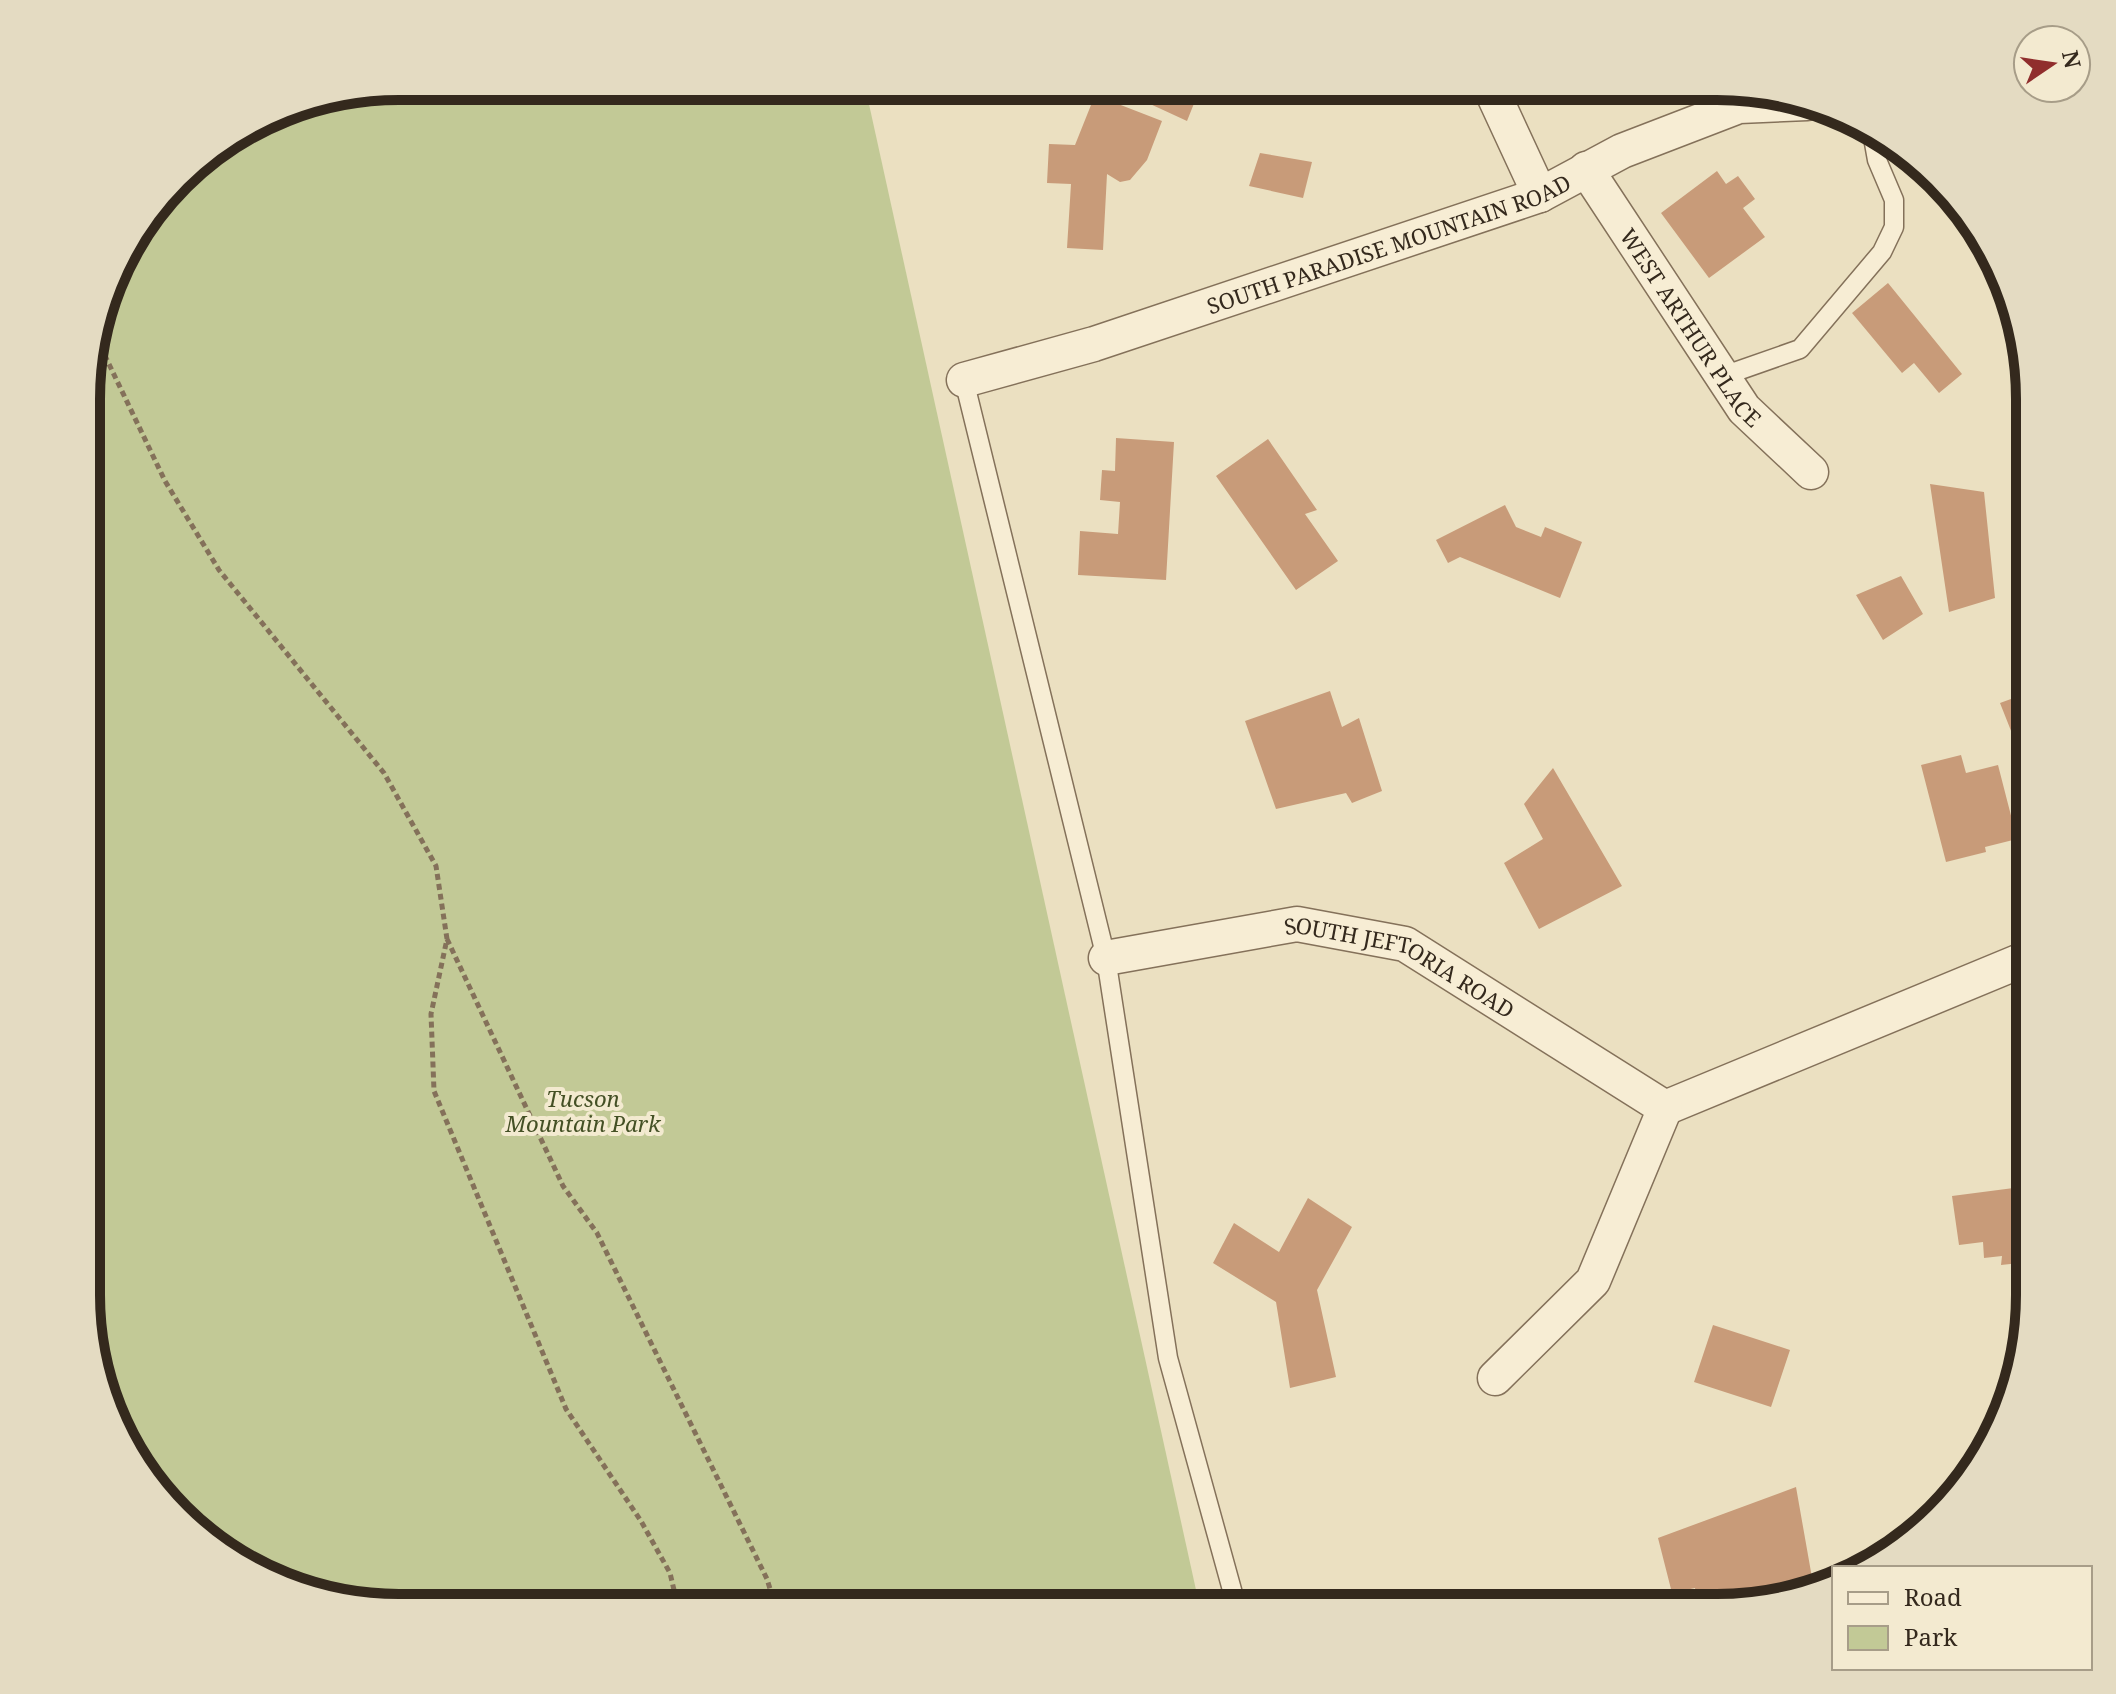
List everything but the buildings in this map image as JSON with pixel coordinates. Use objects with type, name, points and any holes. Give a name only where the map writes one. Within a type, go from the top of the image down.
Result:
[{"type":"street","points":[[1496,100],[1540,195]]},
{"type":"street","name":"SOUTH PARADISE MOUNTAIN ROAD","points":[[964,380],[1094,344],[1540,195],[1622,151],[1730,101]]},
{"type":"street","name":"WEST ARTHUR PLACE","points":[[1586,169],[1744,409],[1811,472]]},
{"type":"street","name":"SOUTH JEFTORIA ROAD","points":[[1106,958],[1297,924],[1405,944],[1665,1108]]},
{"type":"street","points":[[1495,1378],[1593,1281],[1665,1108],[2016,963]]},
{"type":"lane","points":[[1723,376],[1800,349],[1882,252],[1894,227],[1894,200],[1877,160],[1874,145]]},
{"type":"lane","points":[[964,380],[1106,958],[1168,1358],[1233,1594]]},
{"type":"path","points":[[104,354],[165,481],[219,570],[384,773],[436,866],[447,939],[563,1186],[597,1233],[772,1594]]},
{"type":"path","points":[[447,939],[431,1014],[434,1091],[566,1409],[641,1521],[670,1573],[675,1594]]},
{"type":"green space","name":"Tucson Mountain Park","points":[[399,100],[868,100],[1197,1594],[399,1594],[321,1584],[284,1571],[249,1554],[217,1532],[162,1477],[140,1445],[123,1410],[110,1373],[103,1334],[100,1295],[100,399],[110,321],[123,284],[150,233],[174,202],[202,174],[249,140],[321,110]]}]
